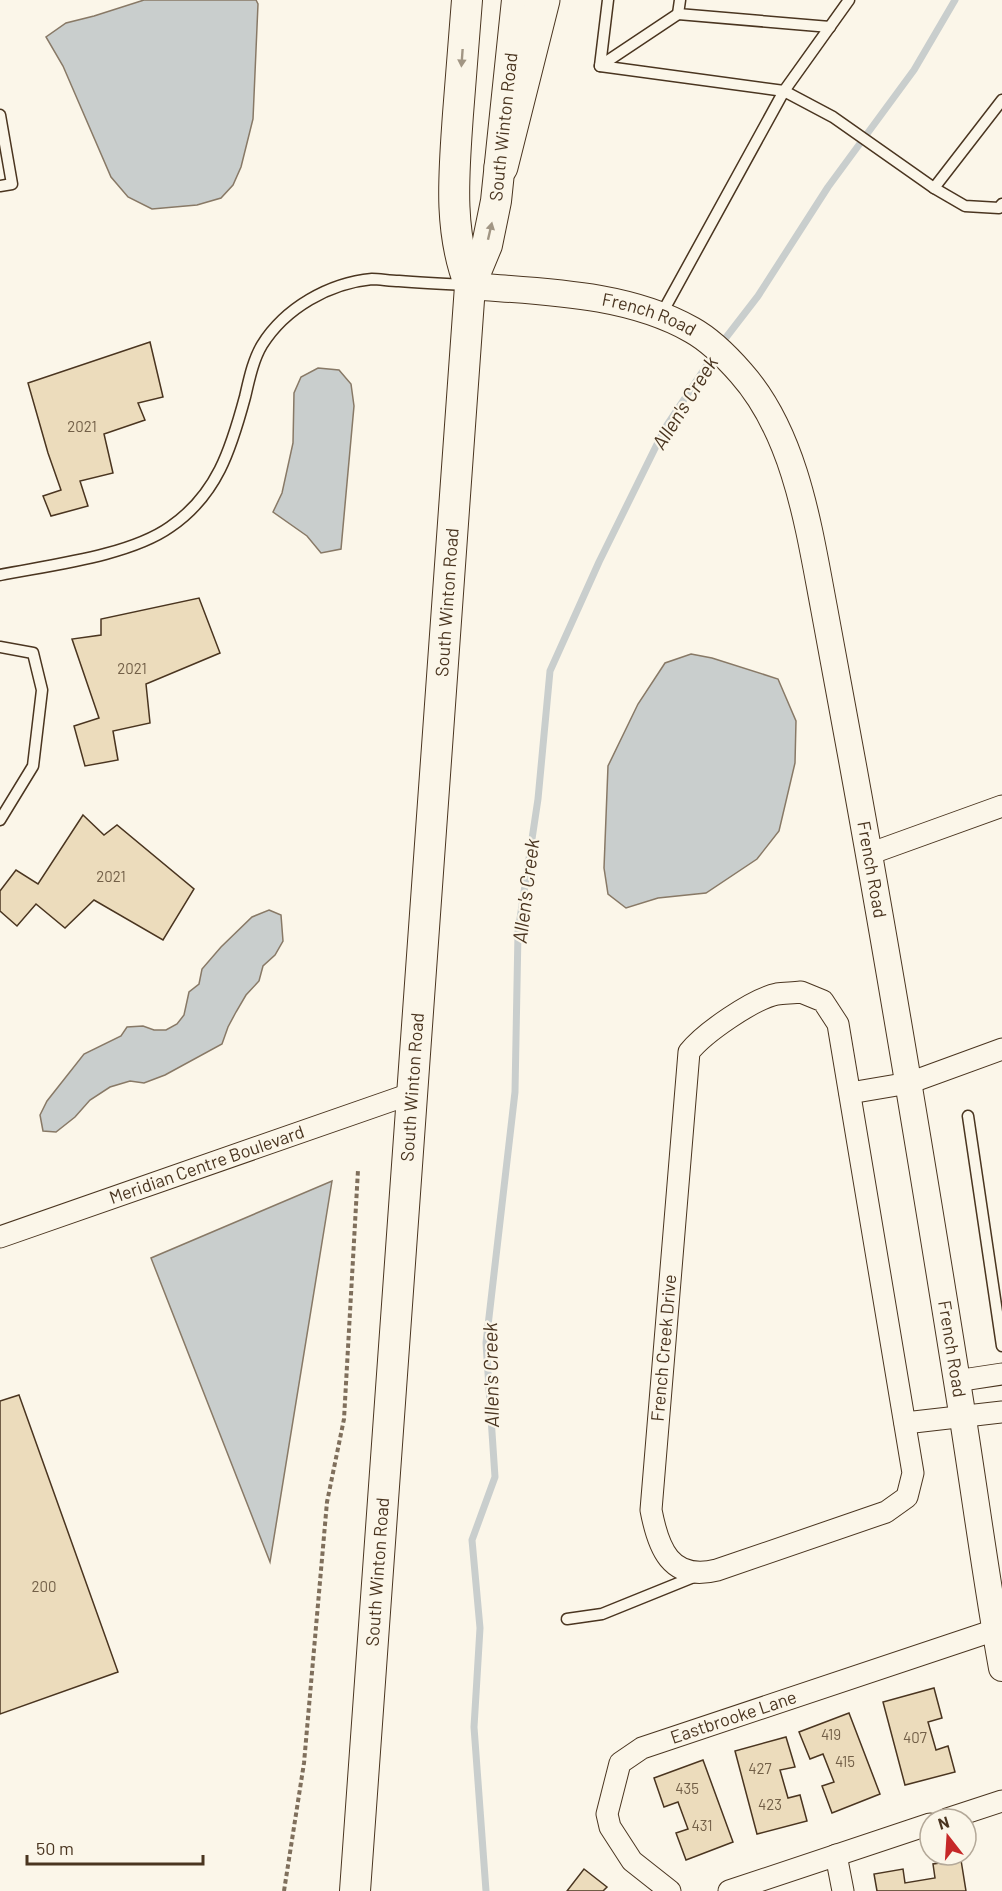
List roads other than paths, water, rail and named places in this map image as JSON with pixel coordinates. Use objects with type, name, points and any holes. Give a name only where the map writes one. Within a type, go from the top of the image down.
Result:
[{"type":"highway","points":[[501,167],[543,0]]},
{"type":"main road","name":"South Winton Road","points":[[467,0],[455,162],[454,212],[460,257],[470,286]]},
{"type":"main road","name":"South Winton Road","points":[[355,1891],[470,286],[487,245],[501,167],[517,0]]},
{"type":"street","name":"French Road","points":[[470,286],[559,293],[615,303],[670,319],[697,332],[744,376],[776,424],[789,457],[815,560],[869,854],[909,1083],[956,1381],[995,1586],[995,1630],[1002,1668]]},
{"type":"street","points":[[869,854],[1002,806]]},
{"type":"street","name":"French Creek Drive","points":[[801,992],[823,1001],[838,1024],[850,1093],[913,1473],[907,1497],[886,1512],[704,1573],[680,1568],[662,1549],[656,1537],[651,1510],[689,1052],[699,1040],[754,1003],[776,994],[801,992]]},
{"type":"street","points":[[850,1093],[909,1083],[1002,1049]]},
{"type":"street","name":"Meridian Centre Boulevard","points":[[0,1238],[413,1093]]},
{"type":"street","points":[[956,1381],[1002,1374]]},
{"type":"street","points":[[905,1423],[1002,1412]]},
{"type":"street","name":"Eastbrooke Lane","points":[[670,1891],[632,1861],[610,1827],[607,1814],[620,1763],[642,1748],[995,1630]]},
{"type":"street","points":[[978,1809],[1002,1801]]},
{"type":"street","points":[[729,1891],[918,1828]]},
{"type":"street","points":[[836,1855],[843,1891]]},
{"type":"lane","points":[[600,66],[608,0]]},
{"type":"lane","points":[[678,14],[680,0]]},
{"type":"lane","points":[[670,319],[784,91],[849,0]]},
{"type":"lane","points":[[600,66],[678,14],[830,27]]},
{"type":"lane","points":[[600,66],[784,91],[833,117],[934,188],[966,206],[999,208],[1002,204]]},
{"type":"lane","points":[[934,188],[1002,100]]},
{"type":"lane","points":[[0,115],[12,184],[0,186]]},
{"type":"lane","points":[[0,575],[107,553],[140,543],[170,527],[202,499],[222,467],[231,445],[261,346],[279,322],[301,305],[324,291],[373,279],[470,286]]},
{"type":"lane","points":[[0,647],[33,653],[42,690],[33,766],[0,820]]},
{"type":"lane","points":[[968,1116],[1002,1346]]},
{"type":"lane","points":[[567,1619],[602,1614],[704,1573]]},
{"type":"waterway","name":"Allen's Creek","points":[[721,344],[758,296],[828,187],[914,70],[955,0]]},
{"type":"waterway","name":"Allen's Creek","points":[[486,1891],[474,1727],[480,1628],[472,1540],[495,1477],[486,1343],[515,1092],[518,932],[538,799],[550,671],[599,562],[665,428],[715,353]]}]
